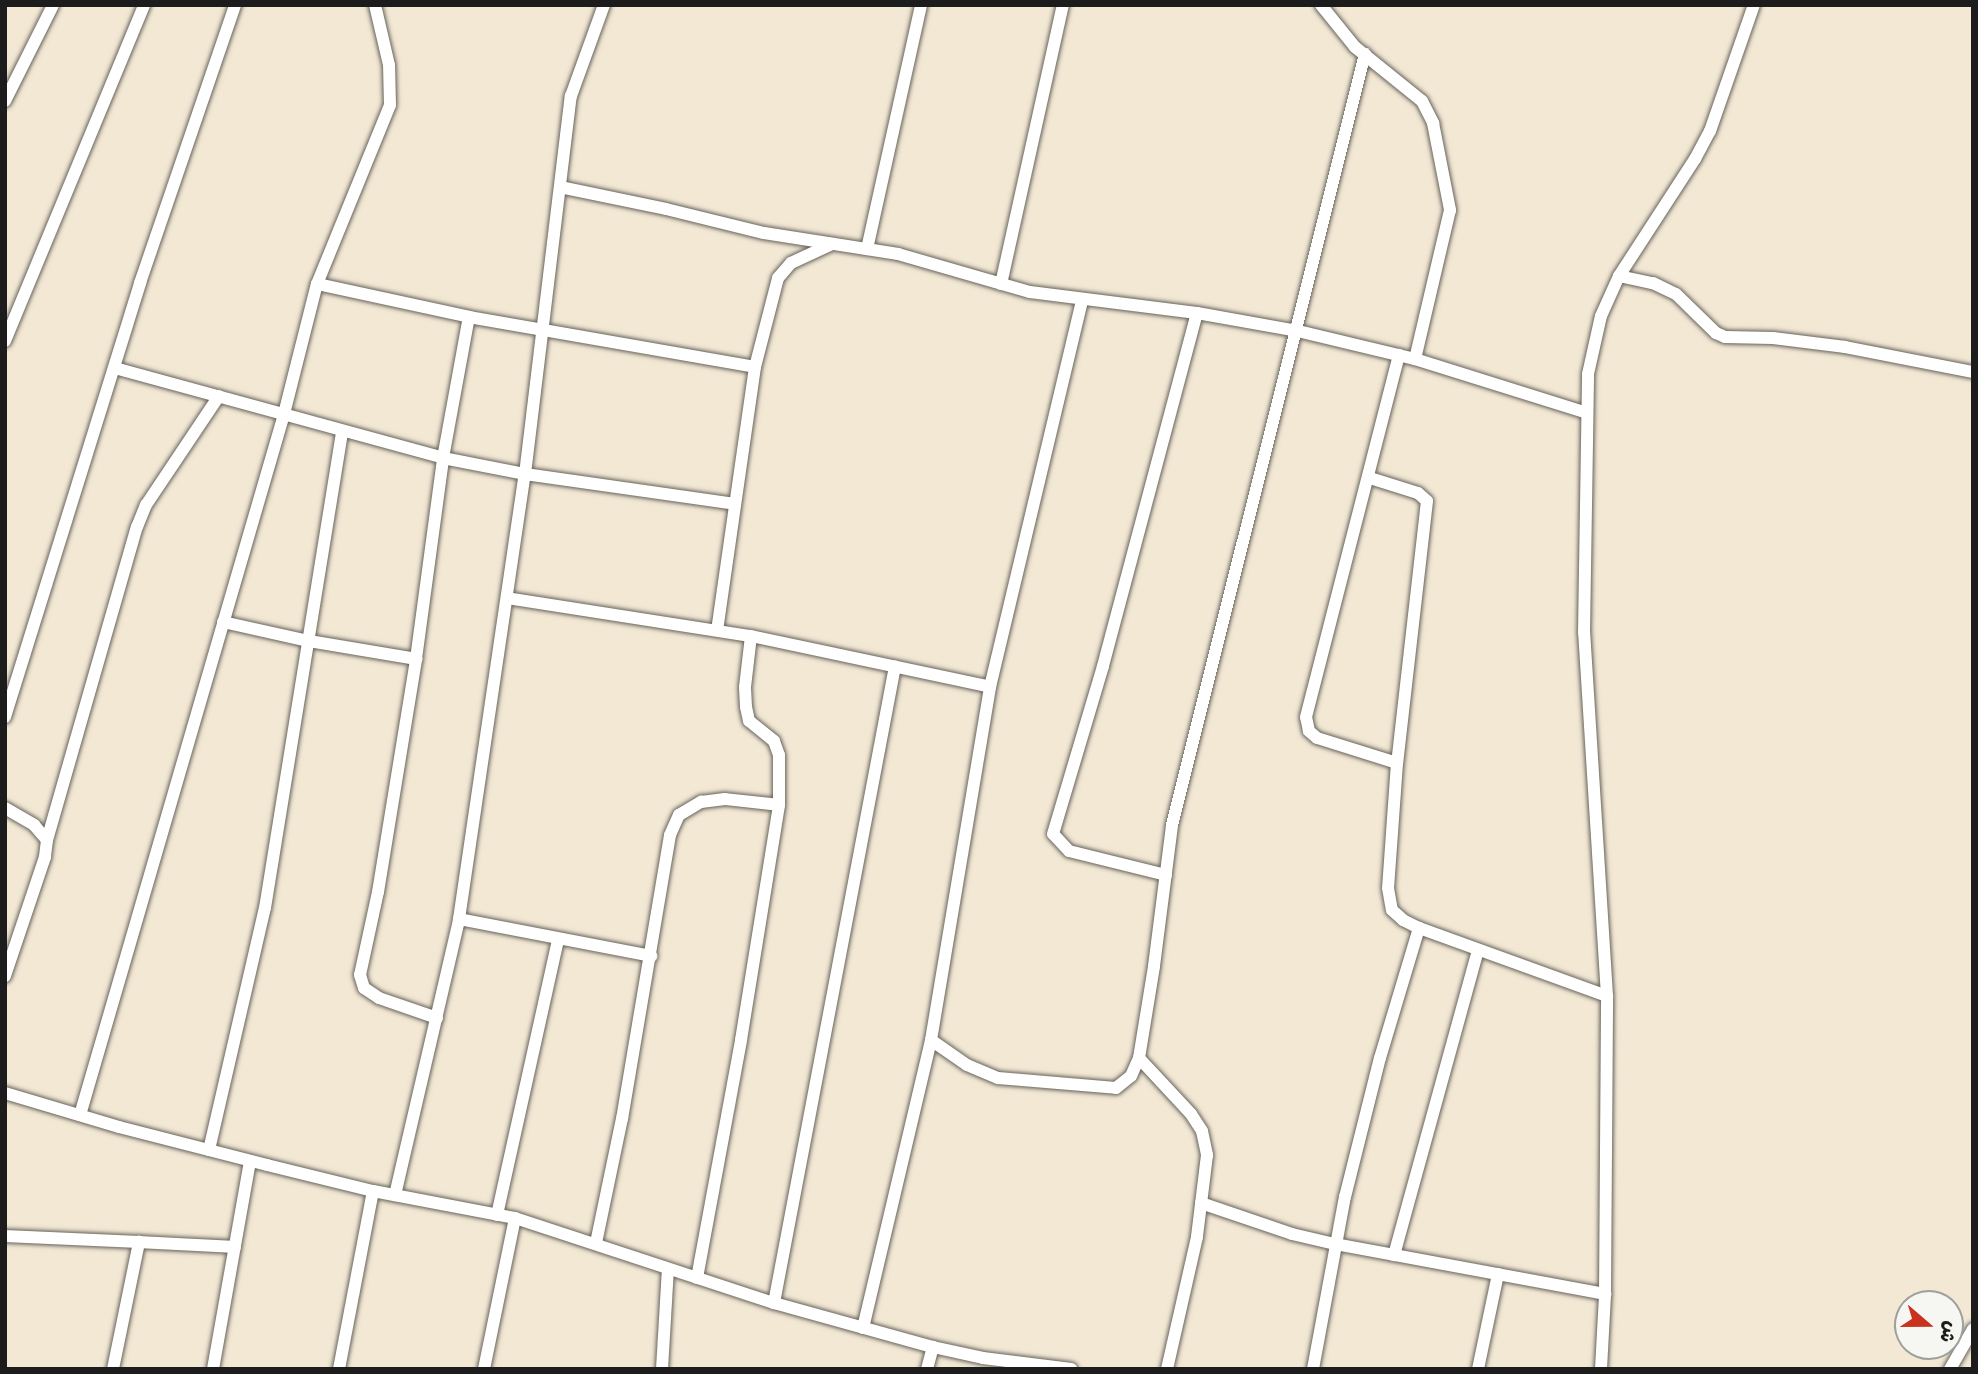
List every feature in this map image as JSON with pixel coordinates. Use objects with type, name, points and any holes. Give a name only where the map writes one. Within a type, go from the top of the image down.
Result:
[{"type":"street","points":[[5,101],[53,5]]},
{"type":"street","points":[[5,341],[144,5]]},
{"type":"street","points":[[5,716],[115,369],[235,5]]},
{"type":"street","points":[[80,1115],[284,414],[317,284],[390,105],[389,65],[375,5]]},
{"type":"street","points":[[395,1195],[459,919],[526,474],[571,96],[604,5]]},
{"type":"street","points":[[867,249],[920,5]]},
{"type":"street","points":[[1001,284],[1063,5]]},
{"type":"street","points":[[1321,5],[1344,35],[1408,87],[1429,111],[1450,201],[1415,359]]},
{"type":"street","points":[[1601,1369],[1605,1294],[1607,996],[1584,633],[1588,374],[1601,316],[1619,276],[1695,159],[1710,131],[1754,5]]},
{"type":"street","points":[[931,1040],[967,1065],[998,1078],[1091,1088],[1116,1088],[1131,1076],[1139,1058],[1175,812],[1298,331],[1365,54]]},
{"type":"street","points":[[559,187],[764,233],[943,264],[1001,284],[1082,300],[1196,313],[1298,331],[1415,359],[1587,413]]},
{"type":"street","points":[[717,630],[755,367],[778,278],[791,263],[833,244]]},
{"type":"street","points":[[1619,276],[1653,283],[1676,295],[1716,333],[1725,337],[1773,338],[1845,347],[1973,372]]},
{"type":"street","points":[[317,284],[469,317],[755,367]]},
{"type":"street","points":[[863,1328],[931,1040],[990,687],[1082,300]]},
{"type":"street","points":[[1166,874],[1069,851],[1053,834],[1103,666],[1196,313]]},
{"type":"street","points":[[437,1018],[379,998],[364,988],[360,975],[378,892],[416,659],[443,458],[469,317]]},
{"type":"street","points":[[1397,763],[1317,738],[1309,731],[1306,717],[1370,478],[1399,355]]},
{"type":"street","points":[[115,369],[284,414],[342,433],[443,458],[526,474],[735,504]]},
{"type":"street","points":[[5,976],[45,857],[47,840],[136,527],[146,505],[219,396]]},
{"type":"street","points":[[209,1150],[265,908],[342,433]]},
{"type":"street","points":[[1370,478],[1418,493],[1427,501],[1397,763],[1388,888],[1392,910],[1403,920],[1419,928],[1607,996]]},
{"type":"street","points":[[508,598],[751,636],[990,687]]},
{"type":"street","points":[[223,622],[309,641],[416,659]]},
{"type":"street","points":[[697,1278],[741,1040],[779,805],[779,755],[774,741],[748,721],[745,687],[751,636]]},
{"type":"street","points":[[774,1303],[895,666]]},
{"type":"street","points":[[596,1243],[652,956],[670,835],[679,815],[701,802],[725,799],[779,805]]},
{"type":"street","points":[[5,808],[34,825],[47,840]]},
{"type":"street","points":[[459,919],[652,956]]},
{"type":"street","points":[[1313,1369],[1335,1244],[1380,1058],[1419,928]]},
{"type":"street","points":[[496,1215],[558,940]]},
{"type":"street","points":[[1394,1255],[1478,950]]},
{"type":"street","points":[[1139,1058],[1202,1131],[1207,1155],[1197,1237],[1167,1369]]},
{"type":"street","points":[[5,1093],[250,1161],[373,1191],[515,1219],[596,1243],[774,1303],[933,1348],[1042,1367],[1071,1369]]},
{"type":"street","points":[[218,1368],[250,1161]]},
{"type":"street","points":[[339,1369],[373,1191]]},
{"type":"street","points":[[1201,1203],[1292,1234],[1335,1244],[1605,1294]]},
{"type":"street","points":[[484,1369],[515,1219]]},
{"type":"street","points":[[5,1236],[235,1247]]},
{"type":"street","points":[[113,1369],[139,1242]]},
{"type":"street","points":[[663,1369],[668,1269]]},
{"type":"street","points":[[1478,1369],[1497,1274]]},
{"type":"street","points":[[1950,1369],[1973,1329]]},
{"type":"street","points":[[927,1369],[933,1348]]}]
